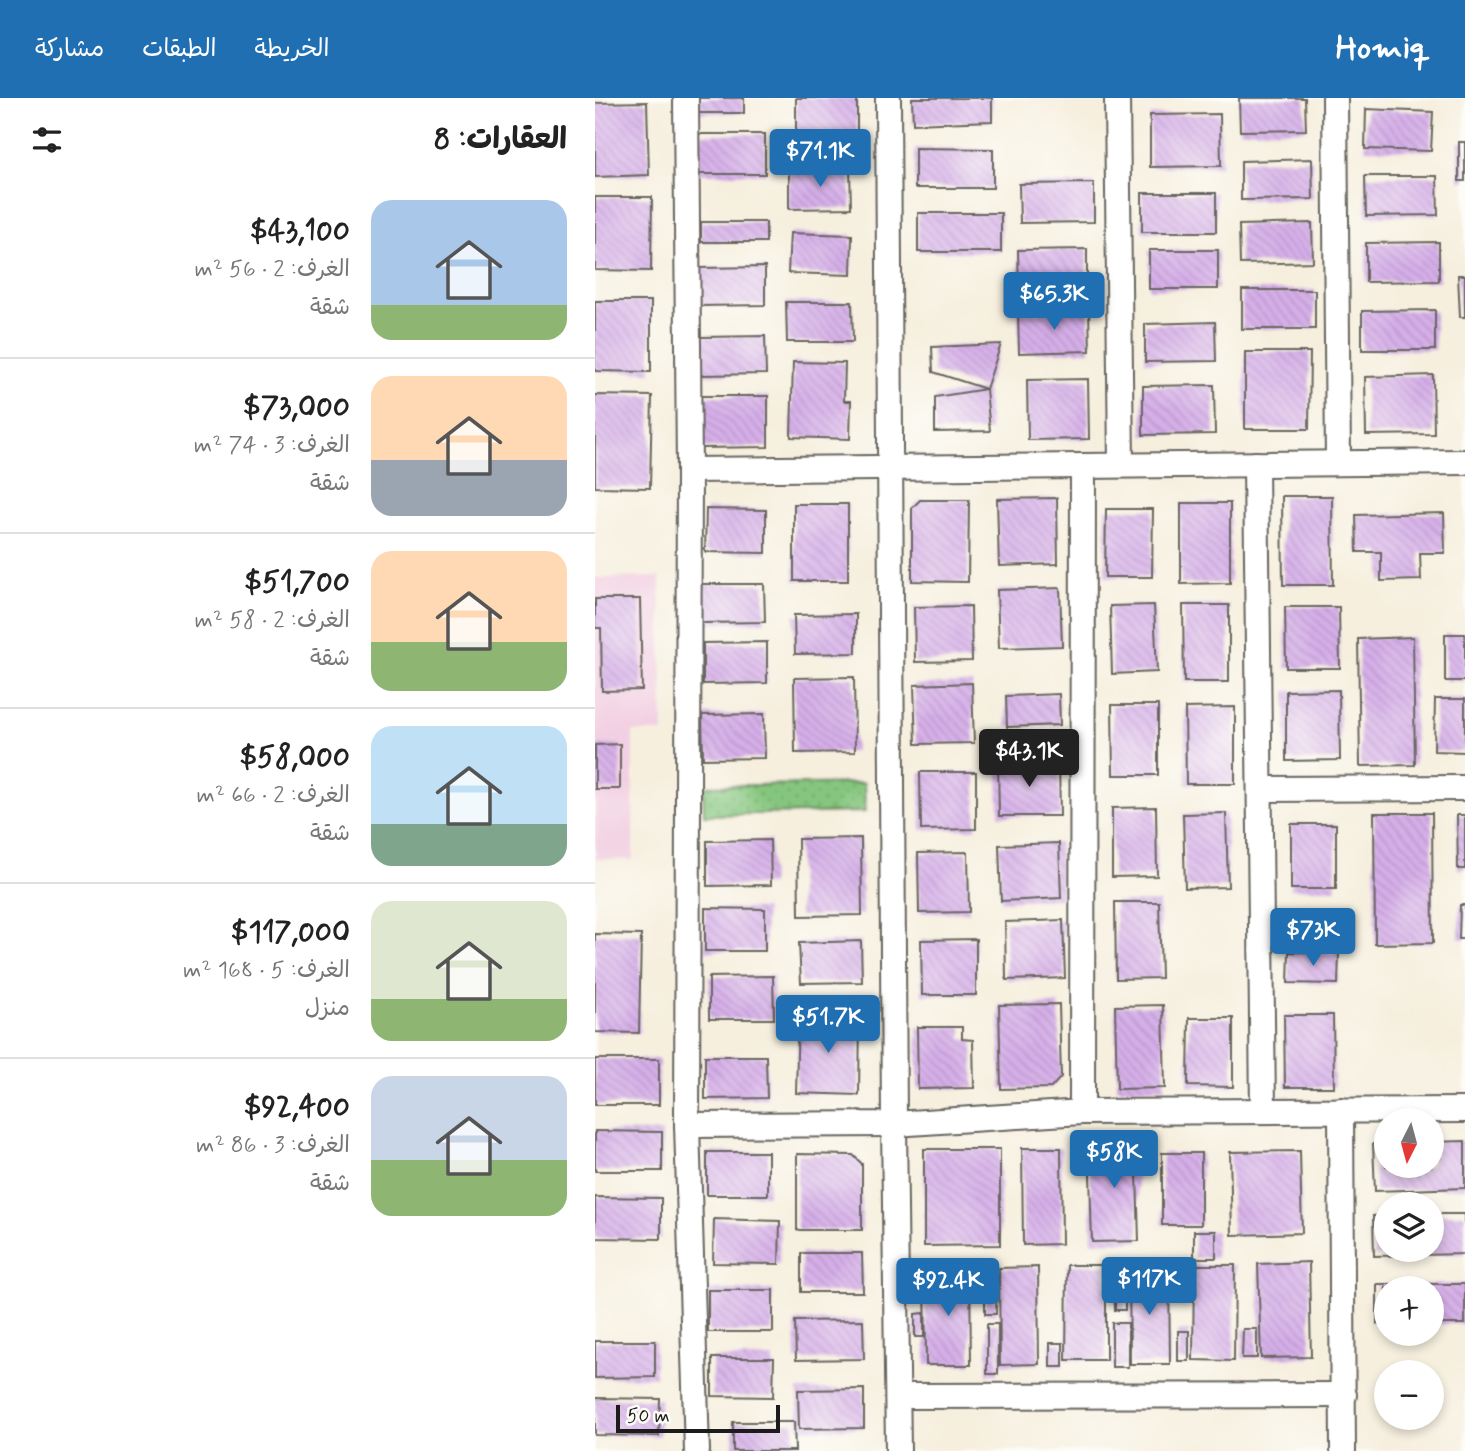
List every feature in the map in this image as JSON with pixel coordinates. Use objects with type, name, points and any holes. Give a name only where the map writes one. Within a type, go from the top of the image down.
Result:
[{"type":"street","points":[[686,98],[689,470],[687,1125],[697,1451]]},
{"type":"street","points":[[888,98],[898,1451]]},
{"type":"street","points":[[1117,98],[1121,465]]},
{"type":"street","points":[[1335,98],[1338,463]]},
{"type":"street","points":[[689,470],[1465,461]]},
{"type":"street","points":[[1256,464],[1263,1111]]},
{"type":"street","points":[[1082,1112],[1083,466]]},
{"type":"street","points":[[1260,789],[1465,788]]},
{"type":"street","points":[[1341,1110],[1343,1451]]},
{"type":"street","points":[[687,1125],[894,1124],[1082,1112],[1465,1110]]},
{"type":"street","points":[[898,1396],[1343,1395]]},
{"type":"shaded area","points":[[660,577],[663,732],[633,732],[633,860],[595,859],[595,789],[620,788],[620,744],[595,745],[595,578]]},
{"type":"green space","points":[[864,783],[865,812],[704,815],[703,786]]},
{"type":"building","points":[[699,98],[744,98],[744,113],[699,113]]},
{"type":"building","points":[[796,98],[857,98],[857,137],[796,137]]},
{"type":"building","points":[[912,98],[992,98],[992,121],[913,124]]},
{"type":"building","points":[[1239,98],[1305,98],[1306,130],[1240,131]]},
{"type":"building","points":[[647,102],[649,175],[595,177],[595,103]]},
{"type":"building","points":[[1366,109],[1433,112],[1431,151],[1365,149]]},
{"type":"building","points":[[1220,114],[1221,166],[1150,167],[1150,115]]},
{"type":"building","points":[[697,134],[765,134],[765,174],[697,174]]},
{"type":"building","points":[[1459,142],[1465,142],[1465,181],[1459,181]]},
{"type":"building","points":[[915,148],[993,149],[993,188],[915,188]]},
{"type":"building","points":[[1312,159],[1313,199],[1241,200],[1241,161]]},
{"type":"building","points":[[850,168],[851,208],[789,209],[789,169]]},
{"type":"building","points":[[1365,176],[1437,176],[1438,215],[1366,216]]},
{"type":"building","points":[[1094,183],[1094,222],[1020,223],[1019,184]]},
{"type":"building","points":[[1142,193],[1216,193],[1216,232],[1142,232]]},
{"type":"building","points":[[595,197],[652,197],[651,271],[595,270]]},
{"type":"building","points":[[918,213],[1001,213],[1001,252],[918,252]]},
{"type":"building","points":[[701,222],[766,222],[766,242],[701,242]]},
{"type":"building","points":[[1312,223],[1313,262],[1240,264],[1239,225]]},
{"type":"building","points":[[790,233],[852,235],[851,275],[788,273]]},
{"type":"building","points":[[1439,242],[1439,281],[1366,282],[1366,243]]},
{"type":"building","points":[[1087,249],[1087,289],[1019,290],[1018,250]]},
{"type":"building","points":[[1149,250],[1218,250],[1218,289],[1149,289]]},
{"type":"building","points":[[765,267],[765,305],[699,306],[699,268]]},
{"type":"building","points":[[1458,275],[1465,275],[1465,317],[1460,317]]},
{"type":"building","points":[[1242,290],[1315,290],[1315,329],[1242,329]]},
{"type":"building","points":[[595,301],[651,301],[651,372],[595,371]]},
{"type":"building","points":[[786,302],[852,302],[853,342],[787,342]]},
{"type":"building","points":[[1435,310],[1435,350],[1362,350],[1362,311]]},
{"type":"building","points":[[1089,311],[1090,351],[1019,353],[1018,313]]},
{"type":"building","points":[[1215,322],[1216,361],[1145,362],[1145,324]]},
{"type":"building","points":[[765,336],[766,374],[701,375],[700,337]]},
{"type":"building","points":[[1001,344],[986,389],[933,372],[932,347]]},
{"type":"building","points":[[1245,352],[1310,352],[1309,429],[1245,429]]},
{"type":"building","points":[[793,362],[845,363],[844,401],[851,401],[850,439],[791,437]]},
{"type":"building","points":[[1433,375],[1434,434],[1366,435],[1365,377]]},
{"type":"building","points":[[1088,379],[1089,439],[1028,440],[1027,380]]},
{"type":"building","points":[[1214,385],[1215,434],[1143,435],[1143,386]]},
{"type":"building","points":[[986,389],[990,431],[935,432],[935,397]]},
{"type":"building","points":[[595,395],[652,396],[650,488],[595,487]]},
{"type":"building","points":[[700,396],[768,396],[768,447],[701,448]]},
{"type":"building","points":[[1282,496],[1332,496],[1333,585],[1283,585]]},
{"type":"building","points":[[1057,498],[1058,564],[999,566],[997,499]]},
{"type":"building","points":[[920,500],[969,500],[968,582],[912,581],[912,508]]},
{"type":"building","points":[[1181,503],[1230,503],[1230,583],[1181,584]]},
{"type":"building","points":[[794,504],[848,504],[848,581],[794,581]]},
{"type":"building","points":[[706,509],[766,510],[766,553],[705,552]]},
{"type":"building","points":[[1106,509],[1153,509],[1152,577],[1105,577]]},
{"type":"building","points":[[1444,513],[1445,553],[1420,553],[1421,580],[1381,581],[1381,552],[1357,552],[1356,515]]},
{"type":"building","points":[[701,584],[764,584],[765,622],[701,623]]},
{"type":"building","points":[[1060,588],[1062,646],[999,648],[997,590]]},
{"type":"building","points":[[595,599],[640,599],[642,690],[602,691],[601,628],[595,628]]},
{"type":"building","points":[[1154,605],[1157,672],[1112,674],[1110,606]]},
{"type":"building","points":[[1183,605],[1229,605],[1229,682],[1184,682]]},
{"type":"building","points":[[971,606],[972,661],[915,662],[914,607]]},
{"type":"building","points":[[1285,607],[1339,607],[1340,668],[1286,668]]},
{"type":"building","points":[[856,614],[856,653],[795,654],[794,615]]},
{"type":"building","points":[[1445,634],[1465,634],[1465,681],[1445,681]]},
{"type":"building","points":[[1413,637],[1415,765],[1360,766],[1358,639]]},
{"type":"building","points":[[767,642],[767,683],[703,684],[703,643]]},
{"type":"building","points":[[854,677],[855,752],[795,753],[794,678]]},
{"type":"building","points":[[972,683],[974,743],[916,744],[914,685]]},
{"type":"building","points":[[1339,690],[1340,760],[1286,761],[1286,691]]},
{"type":"building","points":[[1059,694],[1060,725],[1007,727],[1006,696]]},
{"type":"building","points":[[1435,699],[1465,699],[1465,752],[1434,751]]},
{"type":"building","points":[[1112,705],[1158,705],[1158,775],[1113,775]]},
{"type":"building","points":[[1235,707],[1235,784],[1186,784],[1185,708]]},
{"type":"building","points":[[764,714],[765,758],[703,759],[702,715]]},
{"type":"building","points":[[620,744],[620,789],[595,789],[595,745]]},
{"type":"building","points":[[1059,761],[1060,816],[999,816],[998,762]]},
{"type":"building","points":[[920,772],[976,772],[976,829],[921,830]]},
{"type":"building","points":[[1156,807],[1157,876],[1112,877],[1112,808]]},
{"type":"building","points":[[1226,813],[1228,887],[1185,888],[1183,814]]},
{"type":"building","points":[[1374,813],[1432,813],[1433,943],[1375,944]]},
{"type":"building","points":[[1457,815],[1465,815],[1465,869],[1458,869]]},
{"type":"building","points":[[1291,824],[1336,824],[1336,889],[1291,889]]},
{"type":"building","points":[[861,838],[862,915],[799,916],[798,839]]},
{"type":"building","points":[[770,840],[771,885],[707,886],[707,841]]},
{"type":"building","points":[[1059,843],[1061,898],[1001,901],[999,845]]},
{"type":"building","points":[[968,852],[969,912],[919,913],[918,853]]},
{"type":"building","points":[[1115,902],[1159,902],[1161,978],[1116,979]]},
{"type":"building","points":[[1460,905],[1465,905],[1465,939],[1459,939]]},
{"type":"building","points":[[705,908],[765,909],[765,951],[705,951]]},
{"type":"building","points":[[1063,920],[1065,978],[1006,980],[1005,922]]},
{"type":"building","points":[[595,934],[641,935],[639,1033],[595,1032]]},
{"type":"building","points":[[976,939],[976,995],[922,995],[921,940]]},
{"type":"building","points":[[861,941],[862,982],[801,983],[799,943]]},
{"type":"building","points":[[1289,952],[1339,953],[1338,984],[1288,983]]},
{"type":"building","points":[[773,976],[774,1019],[709,1019],[709,977]]},
{"type":"building","points":[[1059,1004],[1061,1077],[1051,1088],[1001,1089],[999,1005]]},
{"type":"building","points":[[1163,1005],[1165,1088],[1117,1089],[1115,1006]]},
{"type":"building","points":[[798,1015],[860,1016],[859,1095],[796,1093]]},
{"type":"building","points":[[1284,1015],[1333,1015],[1334,1087],[1285,1087]]},
{"type":"building","points":[[1189,1018],[1233,1018],[1233,1087],[1188,1086]]},
{"type":"building","points":[[917,1027],[962,1027],[962,1039],[973,1040],[974,1088],[918,1089]]},
{"type":"building","points":[[705,1056],[766,1056],[767,1098],[705,1099]]},
{"type":"building","points":[[595,1059],[659,1059],[659,1105],[595,1105]]},
{"type":"building","points":[[595,1131],[662,1132],[662,1171],[595,1171]]},
{"type":"building","points":[[1136,1139],[1139,1241],[1092,1242],[1089,1140]]},
{"type":"building","points":[[1465,1141],[1465,1188],[1375,1191],[1374,1178],[1444,1178],[1444,1142]]},
{"type":"building","points":[[1022,1148],[1061,1148],[1062,1244],[1023,1245]]},
{"type":"building","points":[[924,1149],[1000,1149],[1000,1245],[924,1246]]},
{"type":"building","points":[[1300,1151],[1302,1233],[1232,1235],[1230,1152]]},
{"type":"building","points":[[707,1152],[768,1152],[768,1195],[707,1195]]},
{"type":"building","points":[[1162,1153],[1201,1153],[1201,1225],[1162,1225]]},
{"type":"building","points":[[797,1154],[853,1155],[862,1164],[862,1230],[797,1230]]},
{"type":"building","points":[[595,1197],[661,1198],[661,1239],[595,1238]]},
{"type":"building","points":[[1444,1214],[1465,1214],[1465,1254],[1444,1254]]},
{"type":"building","points":[[714,1219],[780,1221],[779,1264],[713,1263]]},
{"type":"building","points":[[1194,1231],[1216,1231],[1216,1258],[1194,1258]]},
{"type":"building","points":[[801,1253],[862,1253],[863,1292],[801,1292]]},
{"type":"building","points":[[1309,1262],[1311,1357],[1261,1358],[1258,1264]]},
{"type":"building","points":[[1067,1265],[1106,1265],[1106,1360],[1066,1360]]},
{"type":"building","points":[[1194,1265],[1235,1265],[1234,1361],[1193,1360]]},
{"type":"building","points":[[1038,1267],[1039,1364],[1000,1365],[999,1268]]},
{"type":"building","points":[[1115,1268],[1125,1268],[1125,1310],[1115,1310]]},
{"type":"building","points":[[925,1270],[970,1270],[971,1365],[926,1365]]},
{"type":"building","points":[[1129,1270],[1169,1270],[1170,1364],[1130,1364]]},
{"type":"building","points":[[985,1275],[997,1275],[996,1314],[985,1314]]},
{"type":"building","points":[[1444,1284],[1465,1284],[1465,1324],[1444,1324]]},
{"type":"building","points":[[708,1290],[773,1290],[773,1332],[708,1332]]},
{"type":"building","points":[[924,1313],[924,1337],[915,1337],[915,1314]]},
{"type":"building","points":[[863,1320],[864,1359],[796,1360],[795,1321]]},
{"type":"building","points":[[1112,1323],[1128,1323],[1128,1367],[1112,1367]]},
{"type":"building","points":[[987,1324],[998,1324],[998,1374],[987,1374]]},
{"type":"building","points":[[1243,1329],[1257,1329],[1257,1358],[1242,1358]]},
{"type":"building","points":[[1178,1331],[1189,1331],[1189,1361],[1178,1361]]},
{"type":"building","points":[[595,1341],[655,1341],[655,1377],[595,1378]]},
{"type":"building","points":[[1050,1343],[1063,1343],[1063,1367],[1050,1367]]},
{"type":"building","points":[[712,1358],[774,1358],[773,1397],[712,1396]]},
{"type":"building","points":[[864,1389],[864,1428],[799,1429],[798,1390]]},
{"type":"building","points":[[595,1398],[660,1399],[659,1436],[595,1435]]},
{"type":"building","points":[[733,1422],[794,1422],[795,1451],[733,1451]]}]
